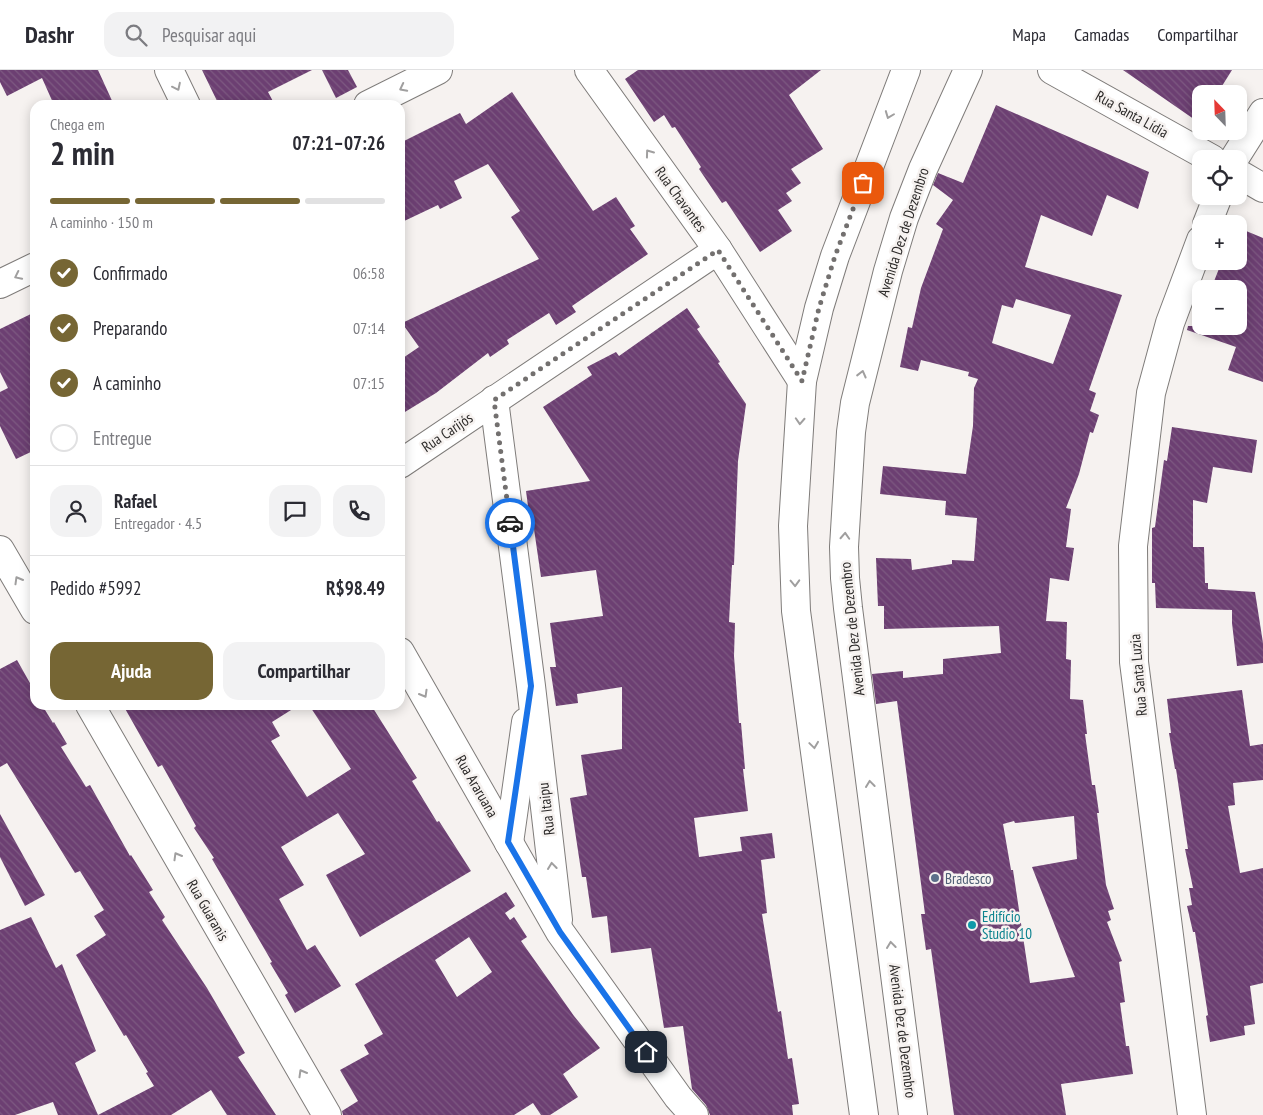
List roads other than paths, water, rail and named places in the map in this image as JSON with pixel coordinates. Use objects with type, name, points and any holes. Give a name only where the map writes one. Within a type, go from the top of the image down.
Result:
[{"type":"main road","points":[[169,70],[184,100]]},
{"type":"main road","points":[[378,100],[438,70]]},
{"type":"main road","name":"Rua Chavantes","points":[[589,70],[718,250],[802,381]]},
{"type":"main road","points":[[864,1115],[796,611],[793,526],[802,381],[819,308],[835,256],[906,70]]},
{"type":"main road","name":"Avenida Dez de Dezembro","points":[[914,1115],[848,608],[845,578],[846,528],[851,432],[855,403],[888,271],[904,218],[923,169],[968,70]]},
{"type":"main road","name":"Rua Santa Lídia","points":[[1052,70],[1196,150]]},
{"type":"main road","points":[[1240,150],[1263,113]]},
{"type":"main road","points":[[1247,179],[1263,188]]},
{"type":"main road","name":"Rua Carijós","points":[[405,461],[718,250]]},
{"type":"main road","name":"Rua Santa Luzia","points":[[1192,264],[1170,323],[1151,393],[1133,546],[1134,662],[1192,1115]]},
{"type":"main road","points":[[0,284],[30,269]]},
{"type":"main road","name":"Rua Itaipu","points":[[494,400],[531,686],[560,932]]},
{"type":"main road","points":[[0,550],[30,601]]},
{"type":"main road","name":"Rua Araruana","points":[[405,661],[560,932],[678,1097],[694,1115]]},
{"type":"main road","name":"Rua Itaipu","points":[[508,842],[531,686]]},
{"type":"main road","name":"Rua Guaranis","points":[[93,710],[327,1115]]},
{"type":"place","name":"Bradesco","points":[[935,878]]},
{"type":"place","name":"Edifício Studio 10","points":[[972,925]]}]
